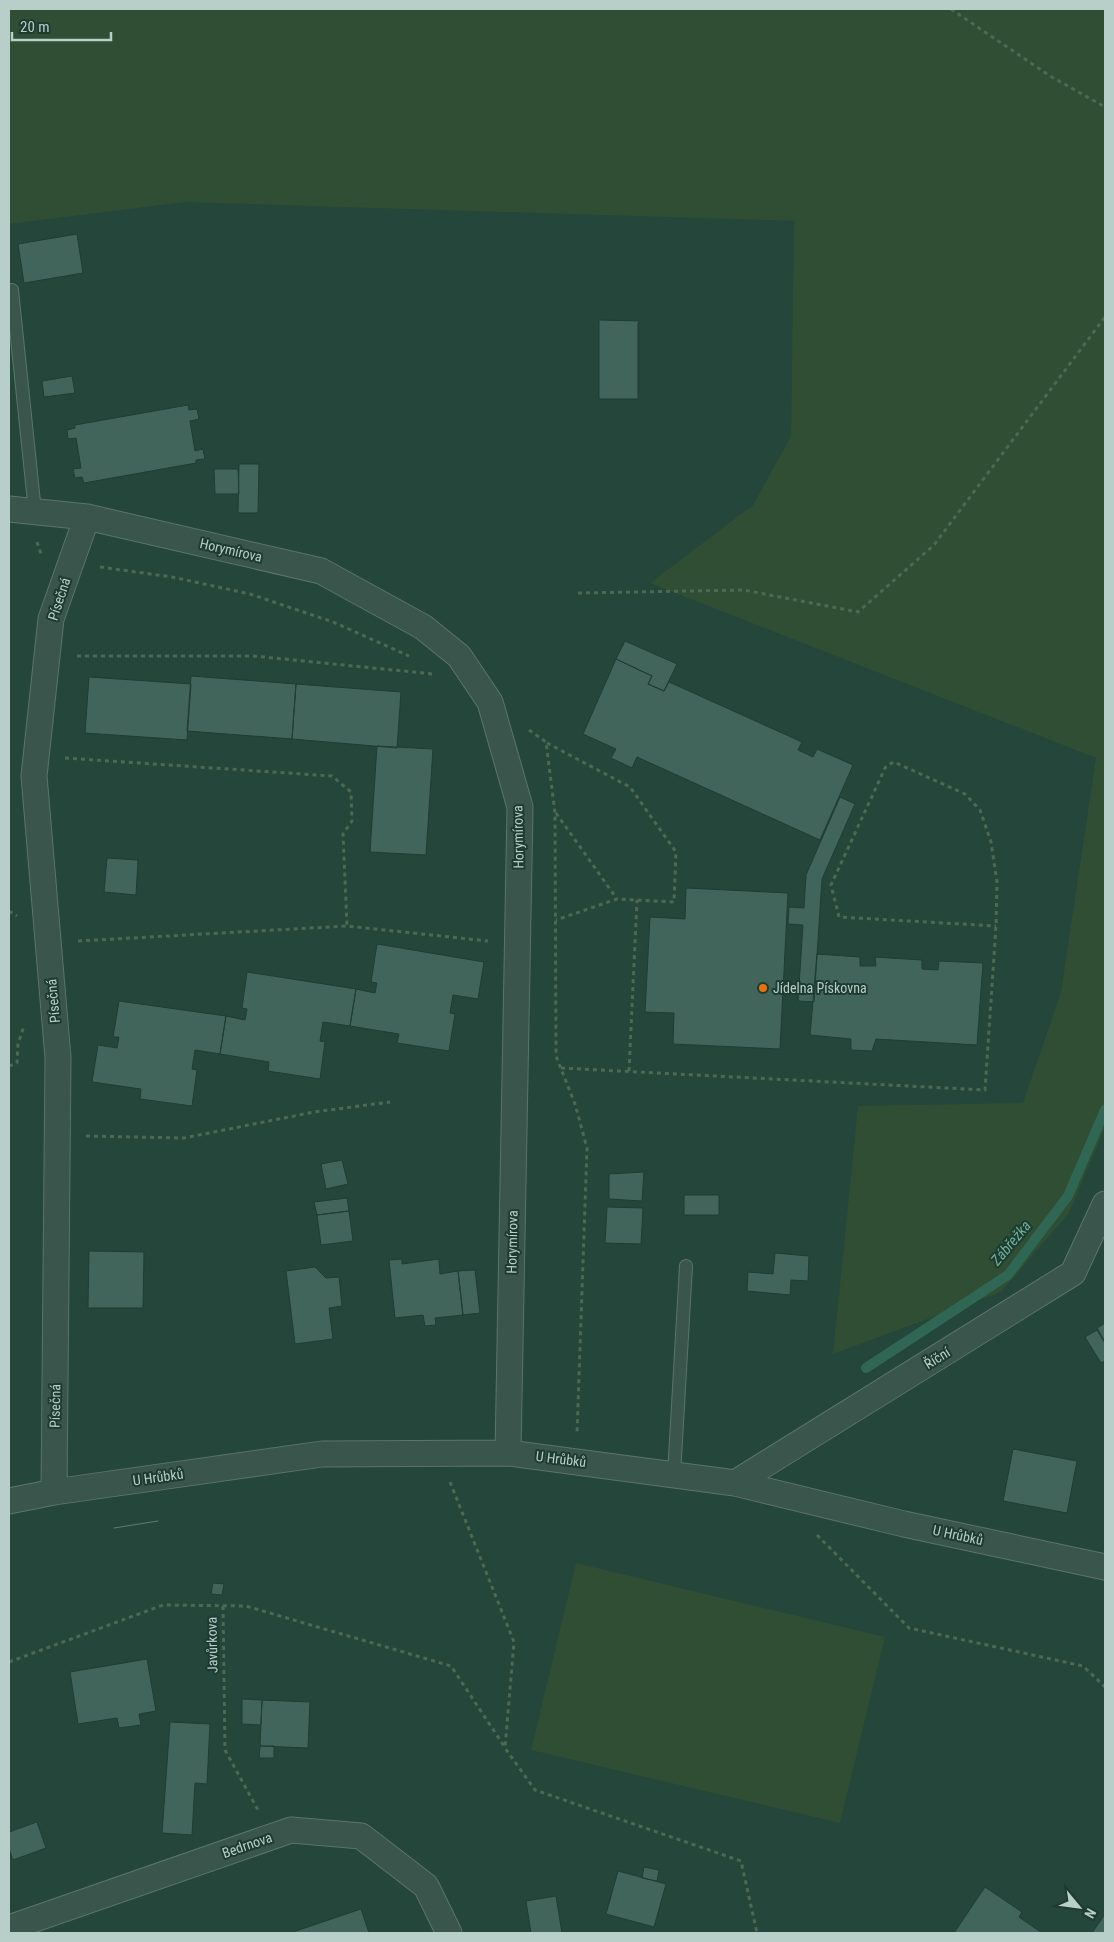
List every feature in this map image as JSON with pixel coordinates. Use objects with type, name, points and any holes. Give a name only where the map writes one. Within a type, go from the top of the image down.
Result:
[{"type":"street","name":"Horymírova","points":[[9,509],[87,517],[321,571],[423,627],[459,656],[490,702],[520,807],[508,1453]]},
{"type":"street","name":"Písečná","points":[[54,1492],[58,1058],[34,776],[50,619],[87,517]]},
{"type":"street","name":"Říční","points":[[736,1483],[1074,1273],[1105,1204]]},
{"type":"street","name":"U Hrůbků","points":[[9,1501],[54,1492],[322,1454],[508,1453],[736,1483],[904,1524],[1105,1567]]},
{"type":"street","name":"Bedrnova","points":[[9,1928],[290,1830],[361,1836],[426,1886],[449,1933]]},
{"type":"lane","points":[[12,290],[35,512]]},
{"type":"lane","points":[[674,1475],[686,1266]]},
{"type":"path","points":[[951,9],[1050,76],[1105,108]]},
{"type":"path","points":[[578,592],[744,590],[858,612],[934,545],[1105,317]]},
{"type":"path","points":[[41,554],[95,566],[172,577],[250,594],[333,622],[414,658]]},
{"type":"path","points":[[74,656],[254,656],[433,674]]},
{"type":"path","points":[[427,668],[441,678]]},
{"type":"path","points":[[490,702],[546,742],[630,787],[676,852],[674,902],[617,899],[556,920]]},
{"type":"path","points":[[546,742],[556,813],[556,1056],[575,1104],[587,1148],[576,1462]]},
{"type":"path","points":[[55,757],[332,776],[351,792],[352,821],[343,834],[347,926]]},
{"type":"path","points":[[561,1068],[985,1090],[996,926],[997,882],[991,842],[980,810],[965,794],[894,762],[886,766],[830,885],[839,917],[996,926]]},
{"type":"path","points":[[556,813],[617,899]]},
{"type":"path","points":[[629,1071],[637,900]]},
{"type":"path","points":[[75,941],[347,926],[490,941]]},
{"type":"path","points":[[57,1136],[184,1138],[314,1112],[390,1102]]},
{"type":"path","points":[[439,1453],[514,1642],[505,1748]]},
{"type":"path","points":[[820,1503],[815,1532],[909,1628],[1082,1666],[1105,1687]]},
{"type":"path","name":"Javůrkova","points":[[9,1662],[163,1605],[223,1606],[225,1750],[272,1836]]},
{"type":"path","points":[[223,1606],[246,1606],[451,1666],[535,1790],[741,1861],[757,1933]]},
{"type":"green space","points":[[9,9],[1105,9],[1105,1128],[1069,1213],[1001,1292],[833,1354],[858,1106],[1023,1103],[1061,992],[1096,758],[650,583],[753,505],[791,436],[794,221],[186,202],[9,224]]},
{"type":"green space","points":[[576,1563],[885,1637],[840,1823],[531,1750]]},
{"type":"building","points":[[77,234],[83,273],[24,283],[18,244]]},
{"type":"building","points":[[599,320],[640,321],[638,323],[638,399],[599,399]]},
{"type":"building","points":[[72,376],[75,393],[44,397],[42,381]]},
{"type":"building","points":[[188,405],[189,410],[197,409],[199,419],[190,421],[195,451],[203,449],[205,459],[196,460],[196,463],[84,483],[82,477],[75,478],[73,469],[81,468],[76,438],[68,439],[67,430],[75,428],[75,425]]},
{"type":"building","points":[[239,464],[259,464],[258,513],[238,513]]},
{"type":"building","points":[[214,469],[238,469],[239,494],[215,494]]},
{"type":"building","points":[[625,641],[677,664],[664,691],[648,684],[652,676],[616,659]]},
{"type":"building","points":[[616,659],[652,676],[648,684],[664,691],[669,682],[802,742],[798,750],[813,757],[817,749],[853,765],[820,840],[637,757],[632,768],[611,758],[616,749],[583,734]]},
{"type":"building","points":[[191,676],[296,684],[292,739],[187,731]]},
{"type":"building","points":[[89,677],[191,684],[187,740],[85,733]]},
{"type":"building","points":[[296,684],[401,692],[397,748],[292,739]]},
{"type":"building","points":[[377,746],[433,749],[426,855],[370,852]]},
{"type":"building","points":[[840,797],[855,804],[822,879],[814,1002],[798,1001],[803,925],[788,924],[789,907],[804,908],[806,875]]},
{"type":"building","points":[[107,858],[138,860],[136,895],[104,892]]},
{"type":"building","points":[[686,888],[788,893],[780,1049],[673,1044],[674,1013],[645,1012],[650,917],[685,919]]},
{"type":"building","points":[[377,944],[484,962],[478,999],[453,995],[450,1013],[455,1014],[449,1051],[397,1043],[399,1034],[350,1026],[356,989],[375,993],[377,983],[371,982]]},
{"type":"building","points":[[817,954],[860,957],[860,966],[876,966],[875,957],[922,960],[922,969],[938,970],[939,961],[983,963],[977,1045],[876,1039],[872,1051],[851,1050],[851,1039],[810,1035]]},
{"type":"building","points":[[247,972],[356,989],[350,1026],[323,1022],[320,1041],[325,1042],[320,1079],[268,1071],[269,1062],[220,1054],[226,1016],[245,1020],[247,1009],[242,1008]]},
{"type":"building","points":[[119,1001],[226,1016],[220,1054],[195,1050],[192,1069],[197,1070],[192,1106],[140,1099],[141,1089],[92,1082],[98,1045],[117,1048],[119,1037],[113,1037]]},
{"type":"building","points":[[342,1160],[348,1184],[326,1189],[321,1164]]},
{"type":"building","points":[[644,1172],[642,1201],[609,1199],[609,1174]]},
{"type":"building","points":[[684,1195],[719,1195],[719,1215],[684,1215]]},
{"type":"building","points":[[347,1198],[349,1211],[317,1215],[314,1202]]},
{"type":"building","points":[[607,1207],[643,1208],[641,1244],[605,1243]]},
{"type":"building","points":[[349,1211],[353,1241],[321,1245],[317,1215]]},
{"type":"building","points":[[89,1251],[144,1252],[143,1308],[88,1308]]},
{"type":"building","points":[[775,1253],[809,1256],[808,1281],[791,1280],[790,1295],[747,1291],[748,1272],[773,1274]]},
{"type":"building","points":[[402,1259],[402,1264],[439,1259],[440,1274],[458,1271],[463,1315],[435,1318],[436,1325],[425,1326],[423,1315],[395,1318],[389,1260]]},
{"type":"building","points":[[315,1267],[326,1278],[339,1277],[342,1306],[329,1308],[333,1339],[295,1344],[286,1271]]},
{"type":"building","points":[[475,1270],[480,1313],[463,1315],[458,1271]]},
{"type":"building","points":[[1105,1323],[1105,1342],[1097,1328]]},
{"type":"building","points":[[1097,1330],[1105,1343],[1105,1361],[1101,1363],[1085,1337]]},
{"type":"building","points":[[1013,1449],[1077,1461],[1067,1513],[1003,1501]]},
{"type":"building","points":[[213,1583],[224,1584],[222,1595],[211,1594]]},
{"type":"building","points":[[147,1659],[156,1711],[139,1714],[141,1725],[119,1728],[117,1718],[78,1724],[70,1672]]},
{"type":"building","points":[[242,1699],[262,1700],[261,1725],[242,1724]]},
{"type":"building","points":[[262,1700],[310,1702],[308,1748],[260,1746]]},
{"type":"building","points":[[170,1722],[210,1724],[207,1784],[195,1783],[192,1835],[162,1833]]},
{"type":"building","points":[[260,1746],[274,1746],[274,1758],[259,1758]]},
{"type":"building","points":[[37,1822],[46,1848],[13,1860],[9,1849],[9,1832]]},
{"type":"building","points":[[644,1867],[659,1870],[657,1881],[642,1878]]},
{"type":"building","points":[[618,1871],[666,1884],[654,1927],[606,1914]]},
{"type":"building","points":[[985,1887],[1022,1912],[1019,1917],[1042,1933],[954,1933]]},
{"type":"building","points":[[556,1896],[562,1933],[531,1933],[526,1901]]},
{"type":"building","points":[[361,1909],[369,1933],[290,1933]]},
{"type":"building","points":[[1105,1914],[1105,1933],[1092,1933]]},
{"type":"waterway","name":"Zábřežka","points":[[866,1368],[1008,1275],[1068,1196],[1105,1110]]},
{"type":"tram line","points":[[114,1528],[158,1521]]},
{"type":"place","name":"Jídelna Pískovna","points":[[763,988]]}]
